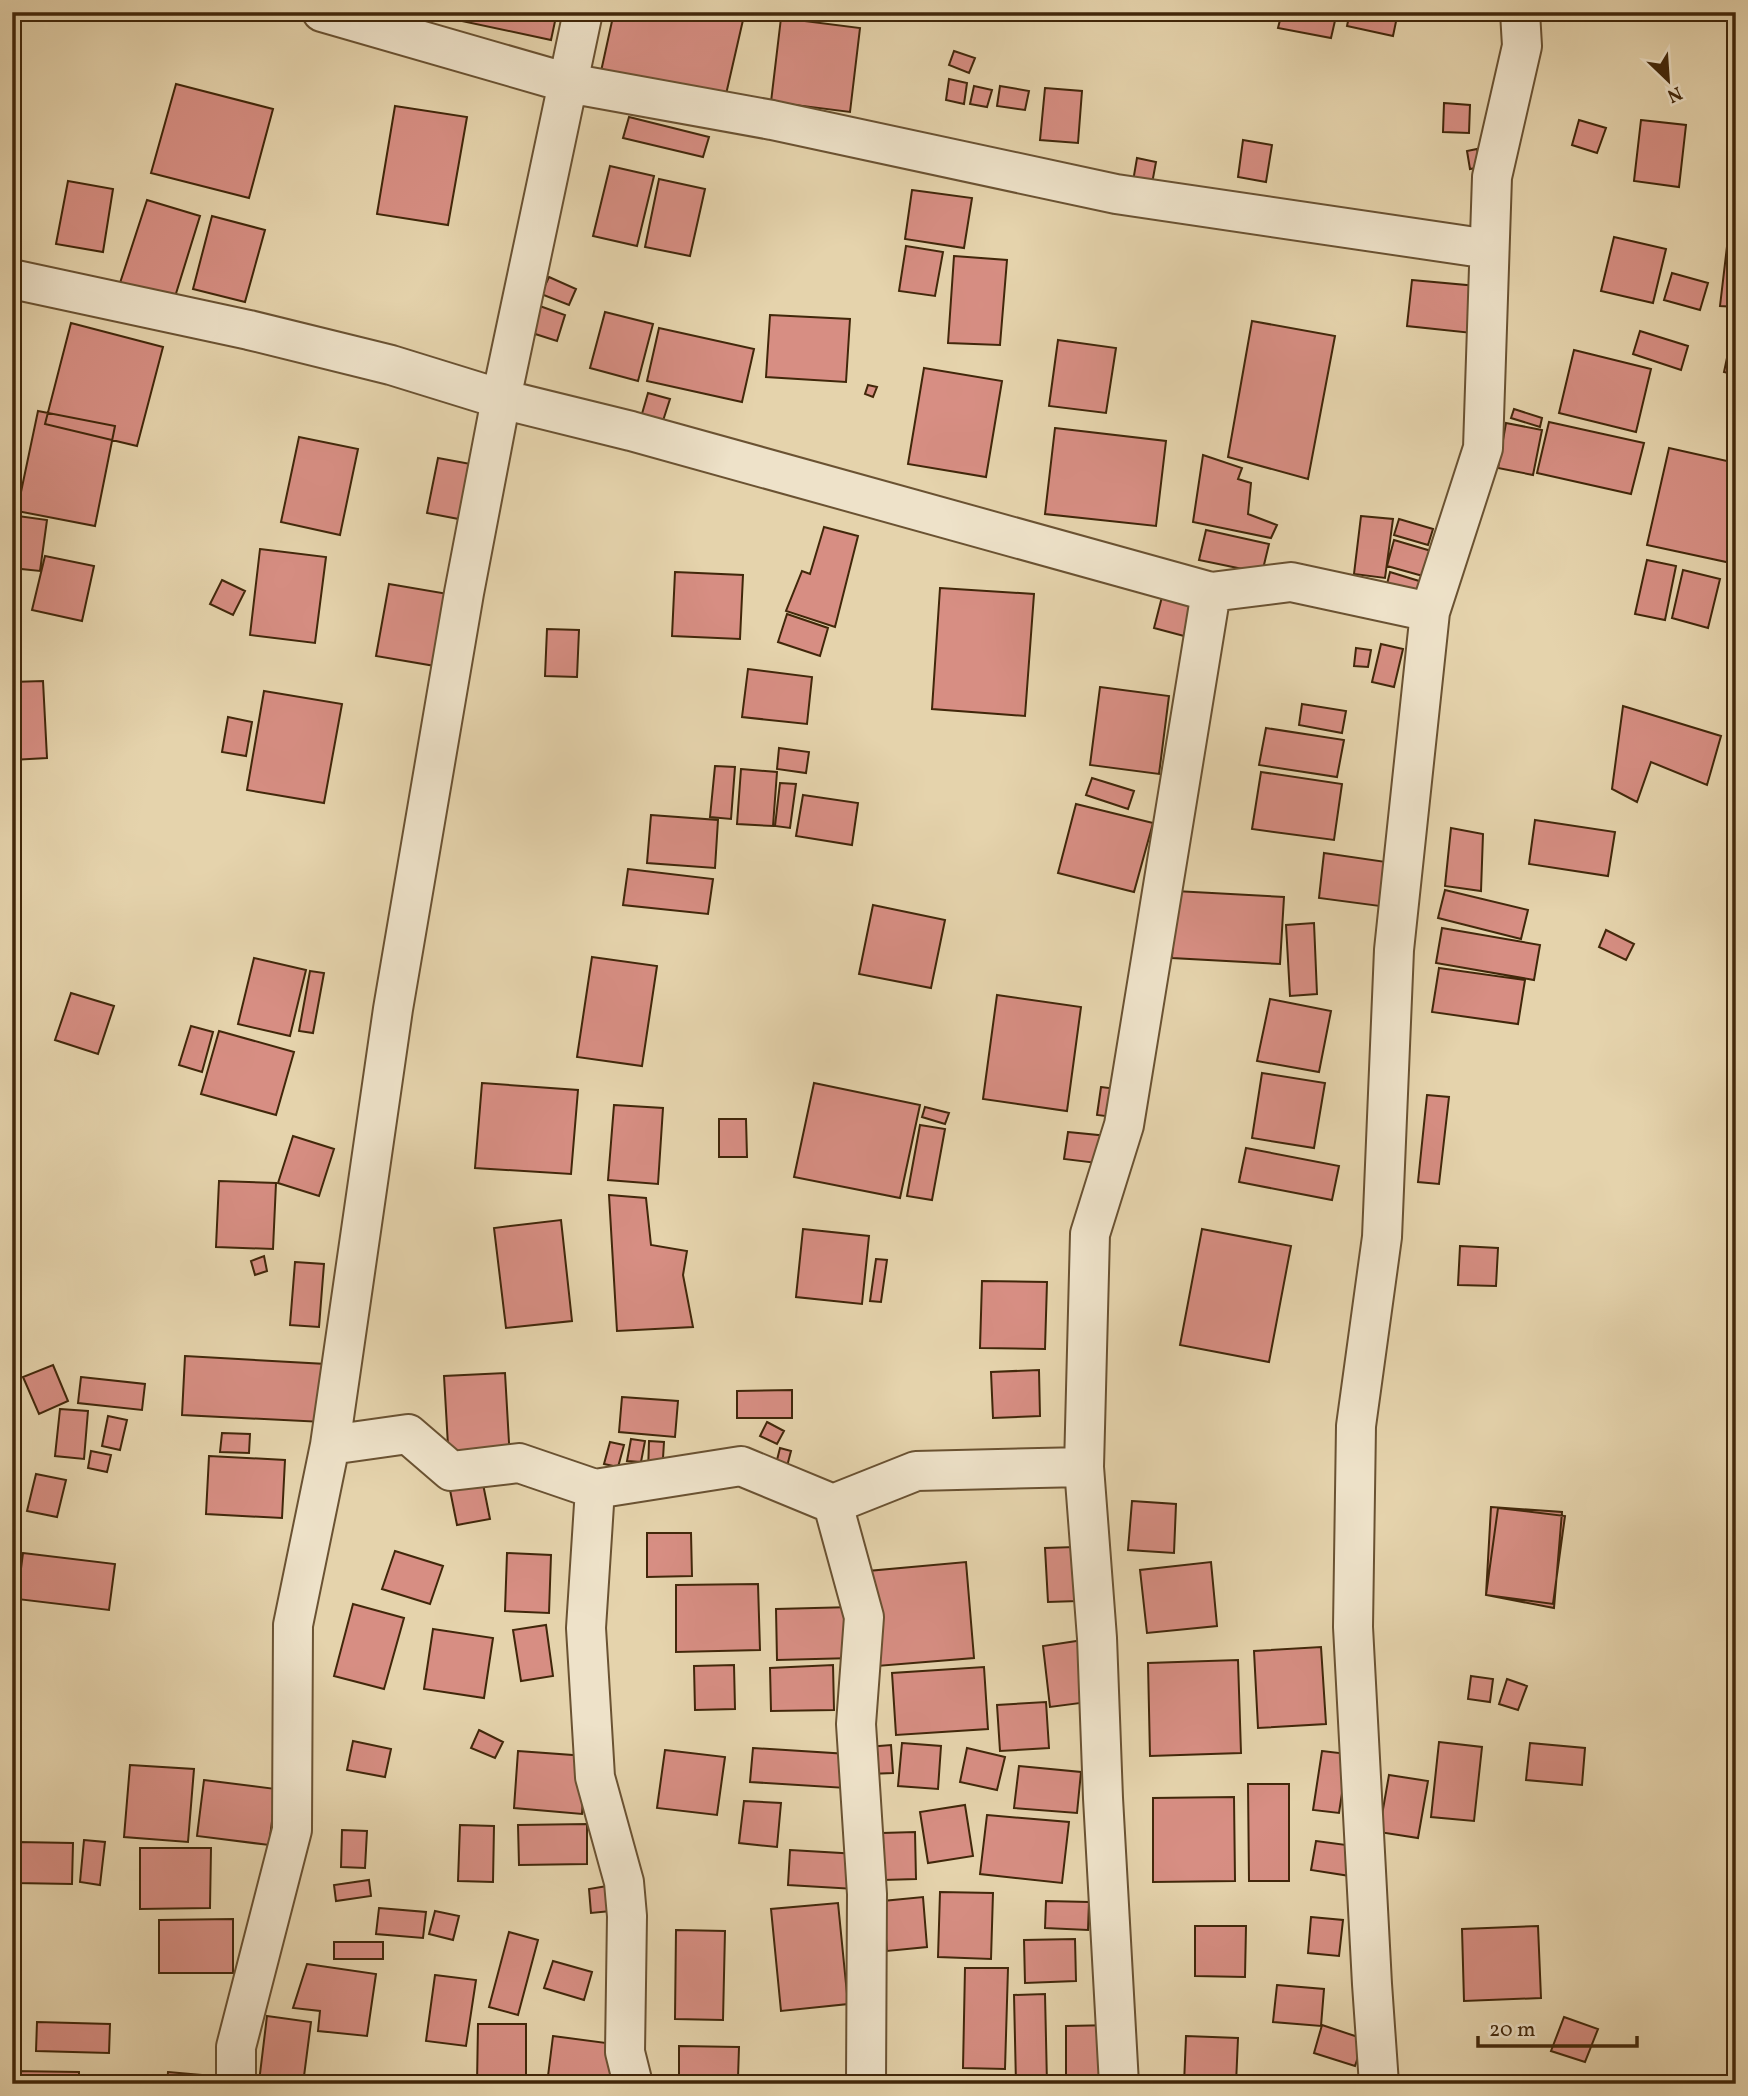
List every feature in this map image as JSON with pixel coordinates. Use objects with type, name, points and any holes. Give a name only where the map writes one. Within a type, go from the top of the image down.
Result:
[{"type":"street","points":[[322,12],[568,83],[772,120],[1116,194],[1489,249]]},
{"type":"street","points":[[236,2084],[236,2047],[292,1830],[293,1625],[330,1445],[393,1009],[464,593],[501,399],[583,12]]},
{"type":"street","points":[[1379,2084],[1371,1984],[1353,1627],[1356,1426],[1382,1237],[1394,950],[1430,612],[1483,447],[1492,177],[1522,46],[1520,12]]},
{"type":"street","points":[[12,279],[249,330],[391,365],[501,399],[631,431],[1211,592],[1291,582],[1430,612]]},
{"type":"street","points":[[1119,2084],[1097,1638],[1084,1467],[1090,1234],[1124,1125],[1211,592]]},
{"type":"street","points":[[330,1445],[408,1434],[450,1471],[519,1462],[595,1489],[741,1466],[833,1504],[916,1471],[1084,1467]]},
{"type":"street","points":[[595,1489],[586,1628],[595,1777],[624,1882],[625,2052],[633,2084]]},
{"type":"street","points":[[833,1504],[864,1617],[856,1724],[867,1894],[866,2084]]},
{"type":"building","points":[[444,12],[557,12],[551,40],[443,17]]},
{"type":"building","points":[[614,12],[707,12],[743,20],[724,103],[600,76]]},
{"type":"building","points":[[828,12],[877,12],[876,18]]},
{"type":"building","points":[[1096,12],[1149,12],[1148,19]]},
{"type":"building","points":[[1282,12],[1337,12],[1331,38],[1278,28]]},
{"type":"building","points":[[1350,12],[1398,12],[1393,36],[1347,26]]},
{"type":"building","points":[[781,18],[860,28],[850,112],[771,102]]},
{"type":"building","points":[[954,51],[975,58],[969,73],[949,65]]},
{"type":"building","points":[[949,79],[967,83],[964,104],[946,100]]},
{"type":"building","points":[[176,84],[273,109],[249,198],[151,173]]},
{"type":"building","points":[[974,86],[992,90],[987,107],[970,104]]},
{"type":"building","points":[[1000,86],[1029,91],[1025,110],[997,106]]},
{"type":"building","points":[[1045,88],[1082,91],[1078,143],[1040,140]]},
{"type":"building","points":[[1444,103],[1470,105],[1469,133],[1443,132]]},
{"type":"building","points":[[395,106],[467,117],[448,225],[377,214]]},
{"type":"building","points":[[629,117],[709,137],[703,157],[623,138]]},
{"type":"building","points":[[1579,120],[1606,128],[1597,153],[1572,145]]},
{"type":"building","points":[[1641,120],[1686,125],[1679,187],[1634,181]]},
{"type":"building","points":[[1243,140],[1272,145],[1266,182],[1238,177]]},
{"type":"building","points":[[1477,149],[1482,167],[1470,169],[1467,151]]},
{"type":"building","points":[[1137,158],[1156,162],[1151,189],[1132,187]]},
{"type":"building","points":[[610,166],[654,176],[637,246],[593,236]]},
{"type":"building","points":[[659,179],[705,189],[690,256],[645,247]]},
{"type":"building","points":[[68,181],[113,189],[103,252],[56,244]]},
{"type":"building","points":[[912,190],[972,198],[964,248],[905,239]]},
{"type":"building","points":[[147,200],[200,216],[174,300],[120,283]]},
{"type":"building","points":[[212,216],[265,230],[245,302],[193,289]]},
{"type":"building","points":[[1614,237],[1666,249],[1653,303],[1601,291]]},
{"type":"building","points":[[1728,238],[1736,239],[1736,307],[1720,306]]},
{"type":"building","points":[[906,246],[943,252],[935,296],[899,291]]},
{"type":"building","points":[[954,256],[1007,260],[1000,345],[948,343]]},
{"type":"building","points":[[1672,273],[1708,283],[1700,310],[1664,300]]},
{"type":"building","points":[[549,277],[576,289],[569,305],[541,294]]},
{"type":"building","points":[[1412,280],[1477,286],[1472,333],[1407,326]]},
{"type":"building","points":[[537,305],[565,315],[557,341],[529,332]]},
{"type":"building","points":[[605,312],[653,324],[638,381],[590,368]]},
{"type":"building","points":[[770,315],[850,319],[846,382],[766,377]]},
{"type":"building","points":[[1252,321],[1335,336],[1308,479],[1228,457]]},
{"type":"building","points":[[71,323],[163,347],[137,446],[45,424]]},
{"type":"building","points":[[1736,325],[1736,375],[1724,372]]},
{"type":"building","points":[[659,328],[754,349],[742,402],[647,381]]},
{"type":"building","points":[[1640,331],[1688,346],[1681,370],[1633,354]]},
{"type":"building","points":[[1058,340],[1116,348],[1106,413],[1049,406]]},
{"type":"building","points":[[1574,350],[1651,369],[1636,432],[1559,413]]},
{"type":"building","points":[[924,368],[1002,381],[986,477],[908,464]]},
{"type":"building","points":[[868,385],[877,387],[873,397],[865,394]]},
{"type":"building","points":[[648,393],[670,399],[660,430],[639,424]]},
{"type":"building","points":[[1514,409],[1542,418],[1540,427],[1511,418]]},
{"type":"building","points":[[38,411],[115,426],[95,526],[17,511]]},
{"type":"building","points":[[1549,422],[1644,443],[1631,494],[1537,473]]},
{"type":"building","points":[[1506,423],[1542,430],[1533,475],[1498,468]]},
{"type":"building","points":[[1055,428],[1166,441],[1156,526],[1045,514]]},
{"type":"building","points":[[299,437],[358,449],[340,535],[281,522]]},
{"type":"building","points":[[1669,448],[1736,463],[1736,522],[1733,531],[1736,534],[1736,552],[1731,563],[1647,545]]},
{"type":"building","points":[[1203,455],[1242,468],[1238,479],[1251,483],[1248,514],[1277,525],[1271,538],[1193,522]]},
{"type":"building","points":[[438,458],[476,465],[464,520],[427,513]]},
{"type":"building","points":[[18,516],[47,520],[40,571],[12,568]]},
{"type":"building","points":[[1361,516],[1393,519],[1385,578],[1354,574]]},
{"type":"building","points":[[1399,519],[1433,529],[1428,545],[1394,535]]},
{"type":"building","points":[[824,527],[858,536],[835,627],[786,611],[802,571],[810,574]]},
{"type":"building","points":[[1206,530],[1269,544],[1262,573],[1199,560]]},
{"type":"building","points":[[1394,540],[1438,553],[1430,578],[1387,566]]},
{"type":"building","points":[[260,549],[326,557],[315,643],[250,635]]},
{"type":"building","points":[[45,556],[94,566],[82,621],[32,610]]},
{"type":"building","points":[[1647,560],[1676,566],[1665,620],[1635,614]]},
{"type":"building","points":[[1683,570],[1720,579],[1708,628],[1672,618]]},
{"type":"building","points":[[675,572],[743,575],[740,639],[672,636]]},
{"type":"building","points":[[1390,572],[1432,585],[1426,603],[1385,592]]},
{"type":"building","points":[[222,580],[245,591],[233,615],[210,604]]},
{"type":"building","points":[[389,584],[448,594],[435,666],[376,656]]},
{"type":"building","points":[[940,588],[1034,594],[1025,716],[932,709]]},
{"type":"building","points":[[1163,593],[1193,600],[1184,636],[1154,628]]},
{"type":"building","points":[[787,614],[828,628],[820,656],[778,642]]},
{"type":"building","points":[[547,629],[579,630],[577,677],[545,676]]},
{"type":"building","points":[[1381,644],[1403,649],[1394,687],[1372,682]]},
{"type":"building","points":[[1356,648],[1371,650],[1368,667],[1354,666]]},
{"type":"building","points":[[748,669],[812,677],[807,724],[742,717]]},
{"type":"building","points":[[43,681],[47,758],[12,760],[12,682]]},
{"type":"building","points":[[1100,687],[1169,696],[1159,774],[1090,765]]},
{"type":"building","points":[[264,691],[342,704],[324,803],[247,790]]},
{"type":"building","points":[[1302,704],[1346,711],[1342,733],[1299,725]]},
{"type":"building","points":[[1623,706],[1721,736],[1707,785],[1651,762],[1637,802],[1612,789]]},
{"type":"building","points":[[228,717],[252,722],[246,756],[222,752]]},
{"type":"building","points":[[1266,728],[1344,740],[1337,777],[1259,765]]},
{"type":"building","points":[[779,748],[809,752],[806,773],[777,769]]},
{"type":"building","points":[[715,766],[735,767],[731,819],[710,817]]},
{"type":"building","points":[[741,769],[777,772],[773,826],[737,824]]},
{"type":"building","points":[[1261,772],[1342,784],[1334,840],[1252,829]]},
{"type":"building","points":[[1092,778],[1134,791],[1128,809],[1086,795]]},
{"type":"building","points":[[780,783],[796,784],[790,828],[775,826]]},
{"type":"building","points":[[803,795],[858,803],[852,845],[796,836]]},
{"type":"building","points":[[1076,804],[1153,823],[1134,892],[1058,873]]},
{"type":"building","points":[[651,815],[718,820],[715,868],[647,863]]},
{"type":"building","points":[[1535,820],[1615,832],[1608,876],[1529,864]]},
{"type":"building","points":[[1451,828],[1483,834],[1481,891],[1445,886]]},
{"type":"building","points":[[1324,853],[1393,863],[1387,907],[1319,898]]},
{"type":"building","points":[[628,869],[713,879],[708,914],[623,905]]},
{"type":"building","points":[[1445,890],[1528,910],[1521,939],[1438,918]]},
{"type":"building","points":[[1175,891],[1284,897],[1280,964],[1172,958]]},
{"type":"building","points":[[873,905],[945,920],[931,988],[859,974]]},
{"type":"building","points":[[1314,923],[1317,994],[1290,996],[1286,925]]},
{"type":"building","points":[[1442,928],[1540,945],[1534,980],[1436,963]]},
{"type":"building","points":[[1606,930],[1634,944],[1626,960],[1599,947]]},
{"type":"building","points":[[592,957],[657,966],[642,1066],[577,1057]]},
{"type":"building","points":[[254,958],[306,970],[290,1036],[238,1024]]},
{"type":"building","points":[[1439,968],[1525,980],[1518,1024],[1432,1012]]},
{"type":"building","points":[[310,971],[324,973],[313,1033],[299,1031]]},
{"type":"building","points":[[71,993],[114,1006],[98,1054],[55,1040]]},
{"type":"building","points":[[997,995],[1081,1007],[1067,1111],[983,1099]]},
{"type":"building","points":[[1270,999],[1331,1011],[1319,1072],[1257,1061]]},
{"type":"building","points":[[191,1026],[213,1032],[202,1072],[179,1065]]},
{"type":"building","points":[[219,1031],[294,1052],[276,1115],[201,1094]]},
{"type":"building","points":[[1262,1073],[1325,1083],[1314,1148],[1252,1138]]},
{"type":"building","points":[[482,1083],[578,1090],[571,1174],[475,1168]]},
{"type":"building","points":[[814,1083],[920,1105],[900,1198],[794,1177]]},
{"type":"building","points":[[1101,1087],[1117,1089],[1113,1117],[1097,1115]]},
{"type":"building","points":[[1427,1095],[1449,1097],[1439,1184],[1418,1182]]},
{"type":"building","points":[[614,1105],[663,1108],[658,1184],[608,1180]]},
{"type":"building","points":[[925,1107],[949,1113],[945,1124],[922,1117]]},
{"type":"building","points":[[719,1119],[746,1119],[747,1157],[719,1157]]},
{"type":"building","points":[[920,1125],[945,1129],[932,1200],[907,1196]]},
{"type":"building","points":[[1068,1132],[1108,1136],[1105,1164],[1064,1159]]},
{"type":"building","points":[[293,1136],[334,1149],[319,1196],[278,1183]]},
{"type":"building","points":[[1246,1148],[1339,1166],[1332,1200],[1239,1182]]},
{"type":"building","points":[[219,1181],[276,1183],[273,1249],[216,1247]]},
{"type":"building","points":[[609,1195],[646,1198],[651,1245],[687,1251],[683,1275],[693,1327],[617,1331]]},
{"type":"building","points":[[561,1220],[572,1321],[506,1328],[494,1228]]},
{"type":"building","points":[[803,1229],[869,1236],[862,1304],[796,1297]]},
{"type":"building","points":[[1202,1229],[1291,1246],[1269,1362],[1180,1345]]},
{"type":"building","points":[[1460,1246],[1498,1248],[1496,1286],[1458,1285]]},
{"type":"building","points":[[264,1256],[267,1271],[255,1275],[251,1261]]},
{"type":"building","points":[[876,1259],[887,1260],[881,1302],[870,1301]]},
{"type":"building","points":[[295,1262],[324,1264],[319,1327],[290,1325]]},
{"type":"building","points":[[982,1281],[1047,1282],[1045,1349],[980,1348]]},
{"type":"building","points":[[185,1356],[326,1364],[323,1422],[182,1415]]},
{"type":"building","points":[[53,1365],[68,1401],[39,1414],[23,1377]]},
{"type":"building","points":[[1039,1370],[1040,1416],[993,1418],[991,1372]]},
{"type":"building","points":[[505,1373],[510,1460],[449,1463],[444,1376]]},
{"type":"building","points":[[81,1377],[145,1384],[142,1410],[78,1403]]},
{"type":"building","points":[[792,1390],[792,1418],[737,1418],[737,1391]]},
{"type":"building","points":[[622,1397],[678,1401],[675,1437],[619,1432]]},
{"type":"building","points":[[60,1409],[88,1411],[84,1459],[55,1456]]},
{"type":"building","points":[[108,1416],[127,1420],[120,1450],[102,1446]]},
{"type":"building","points":[[767,1422],[784,1431],[777,1444],[760,1436]]},
{"type":"building","points":[[222,1433],[250,1434],[249,1453],[220,1452]]},
{"type":"building","points":[[631,1439],[645,1441],[641,1462],[627,1461]]},
{"type":"building","points":[[649,1441],[664,1442],[662,1474],[648,1473]]},
{"type":"building","points":[[610,1442],[624,1445],[618,1467],[604,1464]]},
{"type":"building","points":[[780,1448],[791,1451],[785,1474],[774,1472]]},
{"type":"building","points":[[91,1451],[111,1455],[107,1472],[88,1468]]},
{"type":"building","points":[[209,1456],[285,1460],[282,1518],[206,1514]]},
{"type":"building","points":[[36,1474],[66,1480],[57,1517],[27,1511]]},
{"type":"building","points":[[482,1479],[490,1519],[457,1525],[449,1485]]},
{"type":"building","points":[[1132,1501],[1176,1504],[1174,1553],[1128,1550]]},
{"type":"building","points":[[1491,1507],[1562,1512],[1554,1608],[1486,1595]]},
{"type":"building","points":[[1498,1508],[1565,1516],[1553,1604],[1486,1595]]},
{"type":"building","points":[[647,1533],[691,1533],[692,1576],[647,1577]]},
{"type":"building","points":[[1075,1547],[1078,1601],[1048,1602],[1045,1548]]},
{"type":"building","points":[[395,1551],[443,1566],[430,1604],[382,1589]]},
{"type":"building","points":[[23,1553],[115,1564],[109,1610],[17,1599]]},
{"type":"building","points":[[507,1553],[551,1555],[549,1613],[505,1611]]},
{"type":"building","points":[[966,1562],[974,1658],[877,1666],[868,1571]]},
{"type":"building","points":[[1211,1562],[1217,1626],[1147,1633],[1140,1570]]},
{"type":"building","points":[[758,1584],[760,1650],[676,1652],[676,1585]]},
{"type":"building","points":[[353,1604],[404,1618],[384,1689],[334,1676]]},
{"type":"building","points":[[853,1607],[854,1658],[777,1660],[776,1609]]},
{"type":"building","points":[[546,1625],[553,1676],[521,1681],[513,1630]]},
{"type":"building","points":[[433,1629],[493,1638],[484,1698],[424,1689]]},
{"type":"building","points":[[1090,1639],[1096,1701],[1050,1707],[1043,1646]]},
{"type":"building","points":[[1321,1647],[1326,1724],[1258,1728],[1254,1651]]},
{"type":"building","points":[[1238,1660],[1241,1753],[1150,1756],[1148,1663]]},
{"type":"building","points":[[734,1665],[735,1709],[695,1710],[694,1666]]},
{"type":"building","points":[[833,1665],[834,1710],[771,1711],[770,1668]]},
{"type":"building","points":[[984,1667],[988,1729],[896,1735],[892,1673]]},
{"type":"building","points":[[1471,1676],[1493,1679],[1490,1702],[1468,1699]]},
{"type":"building","points":[[1507,1679],[1527,1686],[1518,1710],[1499,1704]]},
{"type":"building","points":[[1046,1702],[1049,1748],[1000,1751],[997,1705]]},
{"type":"building","points":[[479,1730],[503,1742],[495,1758],[471,1748]]},
{"type":"building","points":[[353,1741],[391,1749],[385,1777],[347,1770]]},
{"type":"building","points":[[1439,1742],[1482,1747],[1474,1821],[1431,1817]]},
{"type":"building","points":[[902,1743],[941,1746],[938,1789],[898,1786]]},
{"type":"building","points":[[1530,1743],[1585,1748],[1582,1785],[1526,1780]]},
{"type":"building","points":[[891,1745],[893,1773],[869,1774],[867,1747]]},
{"type":"building","points":[[753,1748],[848,1754],[846,1788],[750,1782]]},
{"type":"building","points":[[967,1748],[1005,1757],[997,1790],[960,1782]]},
{"type":"building","points":[[665,1750],[725,1757],[717,1815],[657,1808]]},
{"type":"building","points":[[518,1751],[586,1756],[582,1814],[514,1808]]},
{"type":"building","points":[[1322,1751],[1348,1754],[1339,1813],[1313,1810]]},
{"type":"building","points":[[130,1765],[194,1769],[188,1842],[124,1837]]},
{"type":"building","points":[[1019,1766],[1081,1772],[1077,1813],[1014,1808]]},
{"type":"building","points":[[1389,1775],[1428,1781],[1418,1838],[1379,1832]]},
{"type":"building","points":[[204,1780],[276,1789],[269,1845],[197,1836]]},
{"type":"building","points":[[1248,1784],[1289,1784],[1289,1881],[1249,1881]]},
{"type":"building","points":[[1234,1797],[1235,1881],[1153,1882],[1153,1798]]},
{"type":"building","points":[[744,1801],[781,1803],[777,1847],[739,1843]]},
{"type":"building","points":[[965,1805],[973,1856],[928,1863],[920,1812]]},
{"type":"building","points":[[987,1815],[1069,1822],[1062,1883],[980,1874]]},
{"type":"building","points":[[587,1824],[587,1864],[519,1865],[518,1825]]},
{"type":"building","points":[[460,1825],[494,1826],[493,1882],[458,1881]]},
{"type":"building","points":[[342,1830],[367,1831],[365,1868],[341,1867]]},
{"type":"building","points":[[915,1832],[916,1879],[883,1880],[882,1833]]},
{"type":"building","points":[[84,1840],[105,1842],[100,1885],[80,1882]]},
{"type":"building","points":[[1316,1841],[1354,1846],[1350,1876],[1311,1870]]},
{"type":"building","points":[[17,1842],[73,1843],[72,1884],[15,1883]]},
{"type":"building","points":[[140,1848],[211,1848],[210,1908],[140,1909]]},
{"type":"building","points":[[790,1850],[858,1854],[855,1889],[788,1885]]},
{"type":"building","points":[[369,1880],[371,1896],[336,1901],[334,1885]]},
{"type":"building","points":[[619,1884],[621,1910],[591,1913],[589,1889]]},
{"type":"building","points":[[940,1892],[993,1893],[991,1959],[938,1957]]},
{"type":"building","points":[[923,1897],[927,1947],[887,1951],[883,1901]]},
{"type":"building","points":[[1046,1901],[1089,1902],[1088,1930],[1045,1928]]},
{"type":"building","points":[[838,1903],[848,2004],[781,2011],[771,1909]]},
{"type":"building","points":[[379,1908],[426,1912],[423,1938],[376,1934]]},
{"type":"building","points":[[435,1911],[459,1916],[453,1940],[429,1934]]},
{"type":"building","points":[[1311,1917],[1343,1920],[1339,1956],[1308,1953]]},
{"type":"building","points":[[233,1919],[233,1973],[159,1973],[159,1920]]},
{"type":"building","points":[[1195,1926],[1246,1926],[1245,1977],[1195,1976]]},
{"type":"building","points":[[1538,1926],[1541,1998],[1464,2001],[1462,1929]]},
{"type":"building","points":[[676,1930],[725,1931],[723,2020],[675,2019]]},
{"type":"building","points":[[509,1932],[538,1940],[518,2015],[489,2007]]},
{"type":"building","points":[[1075,1939],[1076,1981],[1025,1983],[1024,1940]]},
{"type":"building","points":[[334,1942],[383,1942],[383,1959],[334,1959]]},
{"type":"building","points":[[553,1961],[592,1972],[584,2000],[544,1988]]},
{"type":"building","points":[[307,1964],[376,1974],[367,2036],[318,2031],[320,2011],[293,2008]]},
{"type":"building","points":[[965,1968],[1008,1968],[1005,2069],[963,2068]]},
{"type":"building","points":[[435,1975],[476,1980],[466,2046],[426,2041]]},
{"type":"building","points":[[1277,1985],[1324,1989],[1321,2026],[1273,2022]]},
{"type":"building","points":[[1045,1994],[1047,2084],[1016,2084],[1014,1995]]},
{"type":"building","points":[[267,2016],[311,2022],[303,2084],[259,2082]]},
{"type":"building","points":[[1564,2017],[1598,2029],[1585,2062],[1551,2051]]},
{"type":"building","points":[[37,2022],[110,2024],[109,2053],[36,2051]]},
{"type":"building","points":[[478,2024],[526,2024],[526,2084],[477,2084]]},
{"type":"building","points":[[1114,2025],[1114,2084],[1066,2084],[1066,2026]]},
{"type":"building","points":[[1322,2025],[1364,2039],[1355,2066],[1314,2053]]},
{"type":"building","points":[[553,2036],[614,2044],[609,2084],[547,2084]]},
{"type":"building","points":[[1186,2036],[1238,2038],[1236,2084],[1184,2084]]},
{"type":"building","points":[[679,2046],[739,2047],[738,2078],[679,2076]]},
{"type":"building","points":[[12,2071],[79,2072],[79,2084],[12,2084]]},
{"type":"building","points":[[168,2072],[201,2075],[200,2084],[167,2084]]},
{"type":"building","points":[[1263,2075],[1282,2075],[1283,2084],[1263,2084]]}]
